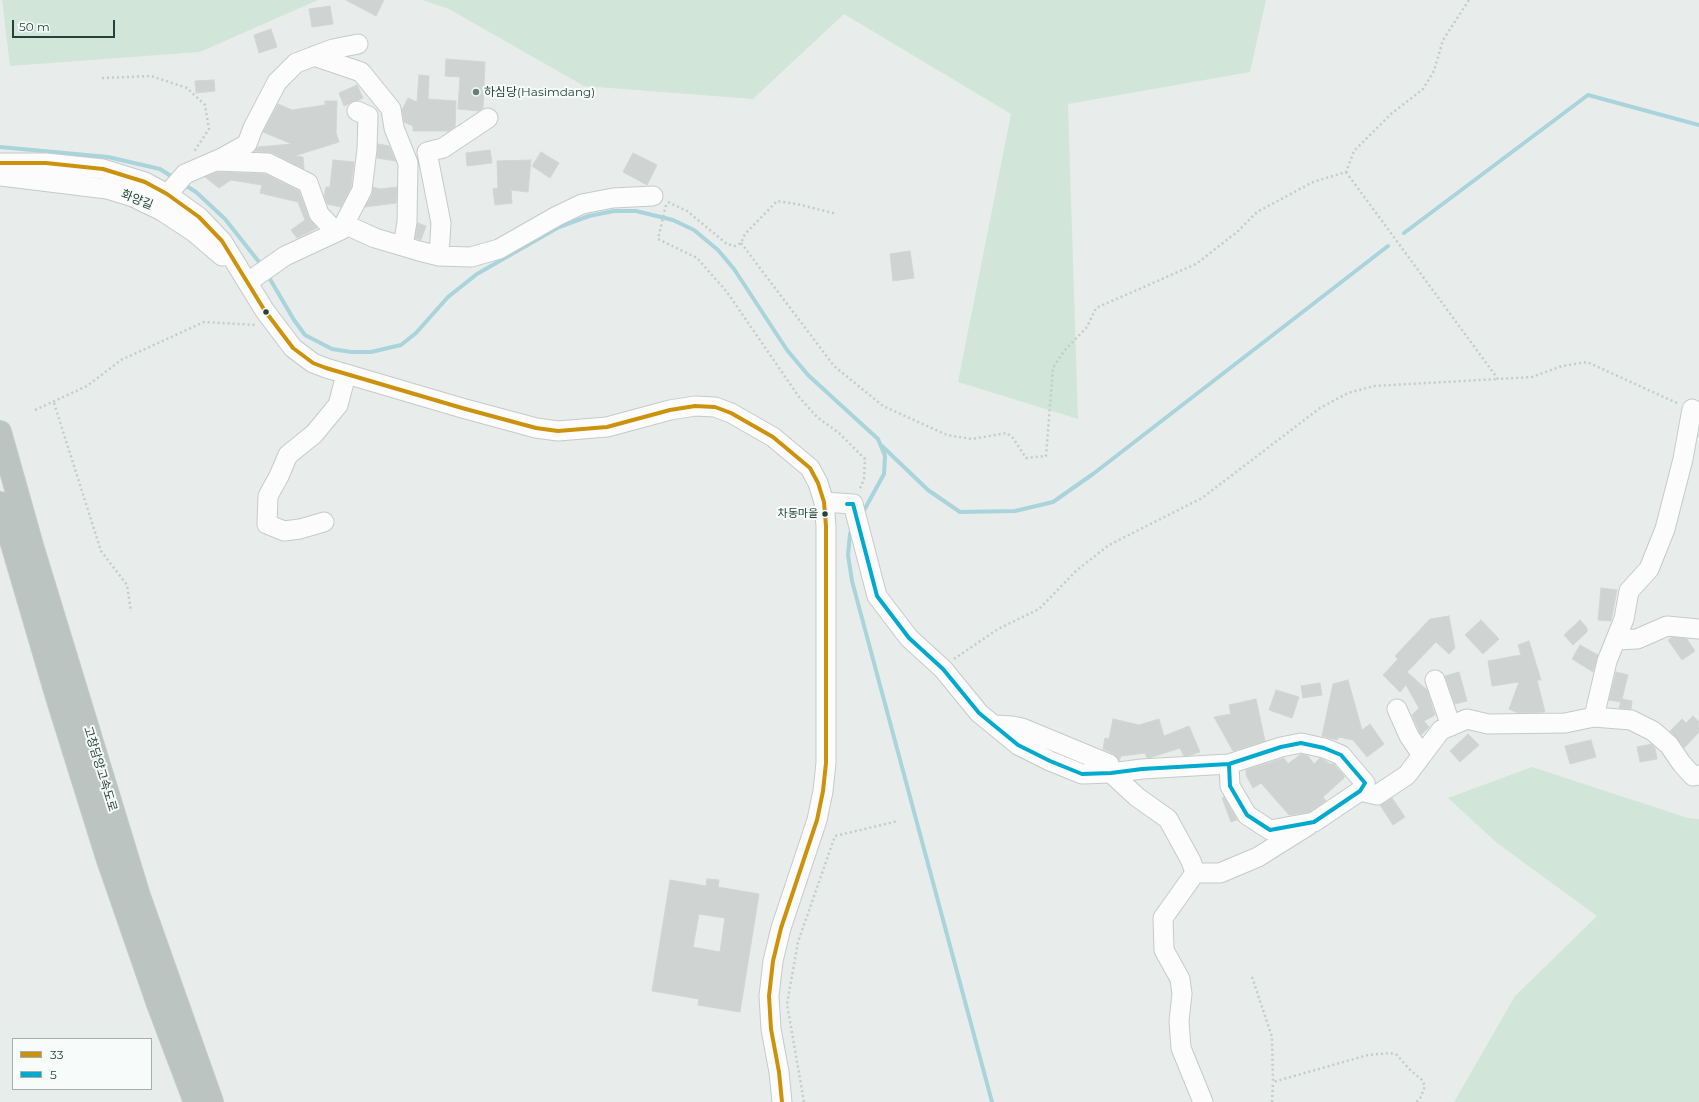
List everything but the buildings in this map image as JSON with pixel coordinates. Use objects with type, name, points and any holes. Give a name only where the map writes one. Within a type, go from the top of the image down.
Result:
[{"type":"highway","name":"고창담양고속도로","points":[[0,432],[33,550],[139,896],[212,1102]]},
{"type":"highway","name":"고창담양고속도로","points":[[0,503],[57,696],[107,857],[158,1004],[195,1102]]},
{"type":"street","points":[[165,197],[185,174],[215,161],[247,144],[253,128],[277,82],[296,63],[333,49],[358,44]]},
{"type":"street","points":[[314,56],[361,72],[391,109],[394,128],[408,163],[407,222],[403,246]]},
{"type":"street","points":[[254,278],[286,256],[340,228],[362,190],[367,148],[368,116],[357,111]]},
{"type":"street","points":[[439,256],[441,223],[427,152],[442,148],[488,118]]},
{"type":"street","points":[[215,161],[268,163],[308,183],[319,214],[340,228],[439,256],[471,257],[499,248],[582,204],[613,198],[659,202]]},
{"type":"street","name":"화양길","points":[[0,163],[52,163],[103,169],[145,182],[165,197],[194,232],[225,259],[254,278],[276,326],[293,348],[314,363],[346,375],[536,428],[558,431],[607,427],[670,410],[694,406],[715,408],[731,413],[773,436],[798,456],[810,468],[818,483],[824,502],[826,526],[826,740],[823,791],[806,856],[781,928],[773,961],[768,996],[771,1029],[779,1072],[782,1102]]},
{"type":"street","name":"화양길","points":[[0,176],[107,189],[133,197],[165,197]]},
{"type":"street","points":[[324,522],[300,529],[284,531],[267,524],[268,496],[288,455],[314,434],[338,405],[346,375]]},
{"type":"street","points":[[1594,717],[1607,661],[1624,619],[1629,591],[1649,569],[1665,529],[1684,459],[1692,409]]},
{"type":"street","points":[[824,502],[854,508],[877,596],[909,638],[943,669],[979,713],[1018,745],[1050,761],[1082,774],[1229,764],[1281,746],[1301,743],[1324,748],[1342,755],[1365,782],[1360,791],[1258,857],[1220,873],[1195,873]]},
{"type":"street","points":[[1616,640],[1637,640],[1667,626],[1699,629]]},
{"type":"street","points":[[1435,680],[1451,726]]},
{"type":"street","points":[[1397,709],[1409,736],[1422,755]]},
{"type":"street","points":[[1360,791],[1377,794],[1407,775],[1441,730],[1467,719],[1488,724],[1564,723],[1594,717],[1631,720],[1653,730],[1668,745],[1693,776],[1699,775]]},
{"type":"street","points":[[1229,764],[1230,786],[1247,815],[1270,830],[1314,822]]},
{"type":"street","points":[[1111,773],[1137,797],[1168,819],[1191,861],[1195,873]]},
{"type":"street","points":[[1195,873],[1163,918],[1164,950],[1180,979],[1182,994],[1179,1021],[1180,1048],[1203,1102]]},
{"type":"path","points":[[1346,172],[1354,151],[1391,114],[1423,89],[1434,71],[1443,40],[1469,0]]},
{"type":"path","points":[[102,78],[151,76],[187,88],[205,106],[209,129],[187,162],[185,174]]},
{"type":"path","points":[[741,243],[834,366],[883,406],[947,435],[972,439],[1007,433],[1013,438],[1026,458],[1046,456],[1052,368],[1064,351],[1087,327],[1096,308],[1196,264],[1237,232],[1257,212],[1313,182],[1346,172]]},
{"type":"path","points":[[1346,172],[1498,379]]},
{"type":"path","points":[[837,214],[777,201],[745,234],[741,243],[736,246],[727,244],[687,211],[659,202],[661,227],[658,239],[697,258],[727,292],[799,397],[818,417],[839,433],[865,459],[864,479],[854,508]]},
{"type":"path","points":[[35,410],[87,386],[121,360],[204,322],[276,326]]},
{"type":"path","points":[[943,669],[952,660],[998,629],[1039,609],[1077,570],[1109,545],[1202,498],[1320,408],[1348,392],[1374,386],[1532,377],[1562,366],[1587,362],[1653,394],[1692,409]]},
{"type":"path","points":[[54,402],[101,550],[127,585],[131,612]]},
{"type":"path","points":[[804,1102],[787,1004],[798,942],[835,836],[898,821]]},
{"type":"path","points":[[1252,977],[1272,1037],[1272,1102]]},
{"type":"path","points":[[1273,1082],[1368,1055],[1390,1053],[1397,1055],[1409,1069],[1422,1080],[1425,1086],[1420,1099],[1416,1102]]},
{"type":"green space","points":[[2,0],[318,0],[200,52],[10,66]]},
{"type":"green space","points":[[422,0],[1266,0],[1250,72],[1068,104],[1078,419],[958,382],[1011,114],[844,14],[753,99],[584,86],[449,9]]},
{"type":"green space","points":[[1532,767],[1688,818],[1699,819],[1699,1102],[1454,1102],[1515,996],[1597,916],[1497,843],[1448,798]]},
{"type":"waterway","points":[[1404,233],[1588,95],[1699,125]]},
{"type":"waterway","points":[[0,147],[108,157],[160,169],[174,178]]},
{"type":"waterway","points":[[183,184],[196,192],[225,219],[263,267]]},
{"type":"waterway","points":[[267,274],[294,320],[305,335],[332,349],[351,352],[371,352],[401,345],[416,333],[448,297],[477,274],[559,227],[589,216],[614,211],[636,211],[673,220],[694,230],[718,250],[734,269],[787,350],[808,375],[878,439],[885,456],[884,474],[862,514]]},
{"type":"waterway","points":[[882,446],[928,490],[960,512],[1015,511],[1053,502],[1093,474],[1388,246]]},
{"type":"waterway","points":[[853,528],[850,534],[848,555],[852,581],[992,1102]]},
{"type":"transit line","name":"33","points":[[0,163],[46,163],[103,169],[145,182],[167,194],[199,217],[222,241],[265,311],[293,348],[313,363],[326,368],[462,408],[536,428],[558,431],[607,427],[670,410],[695,406],[715,407],[731,413],[773,437],[810,468],[818,483],[824,502],[826,526],[826,763],[823,791],[817,820],[781,928],[773,961],[769,996],[771,1029],[779,1072],[782,1102]]},
{"type":"transit line","name":"5","points":[[847,504],[853,504],[877,596],[909,638],[943,669],[979,713],[1018,745],[1050,761],[1082,774],[1229,764],[1281,747],[1301,743],[1324,748],[1341,755],[1365,783],[1360,791],[1314,822],[1270,830],[1247,815],[1230,786],[1229,764]]},
{"type":"place","name":"하심당(Hasimdang)","points":[[476,92]]},
{"type":"place","name":"차동마을","points":[[825,514]]}]
